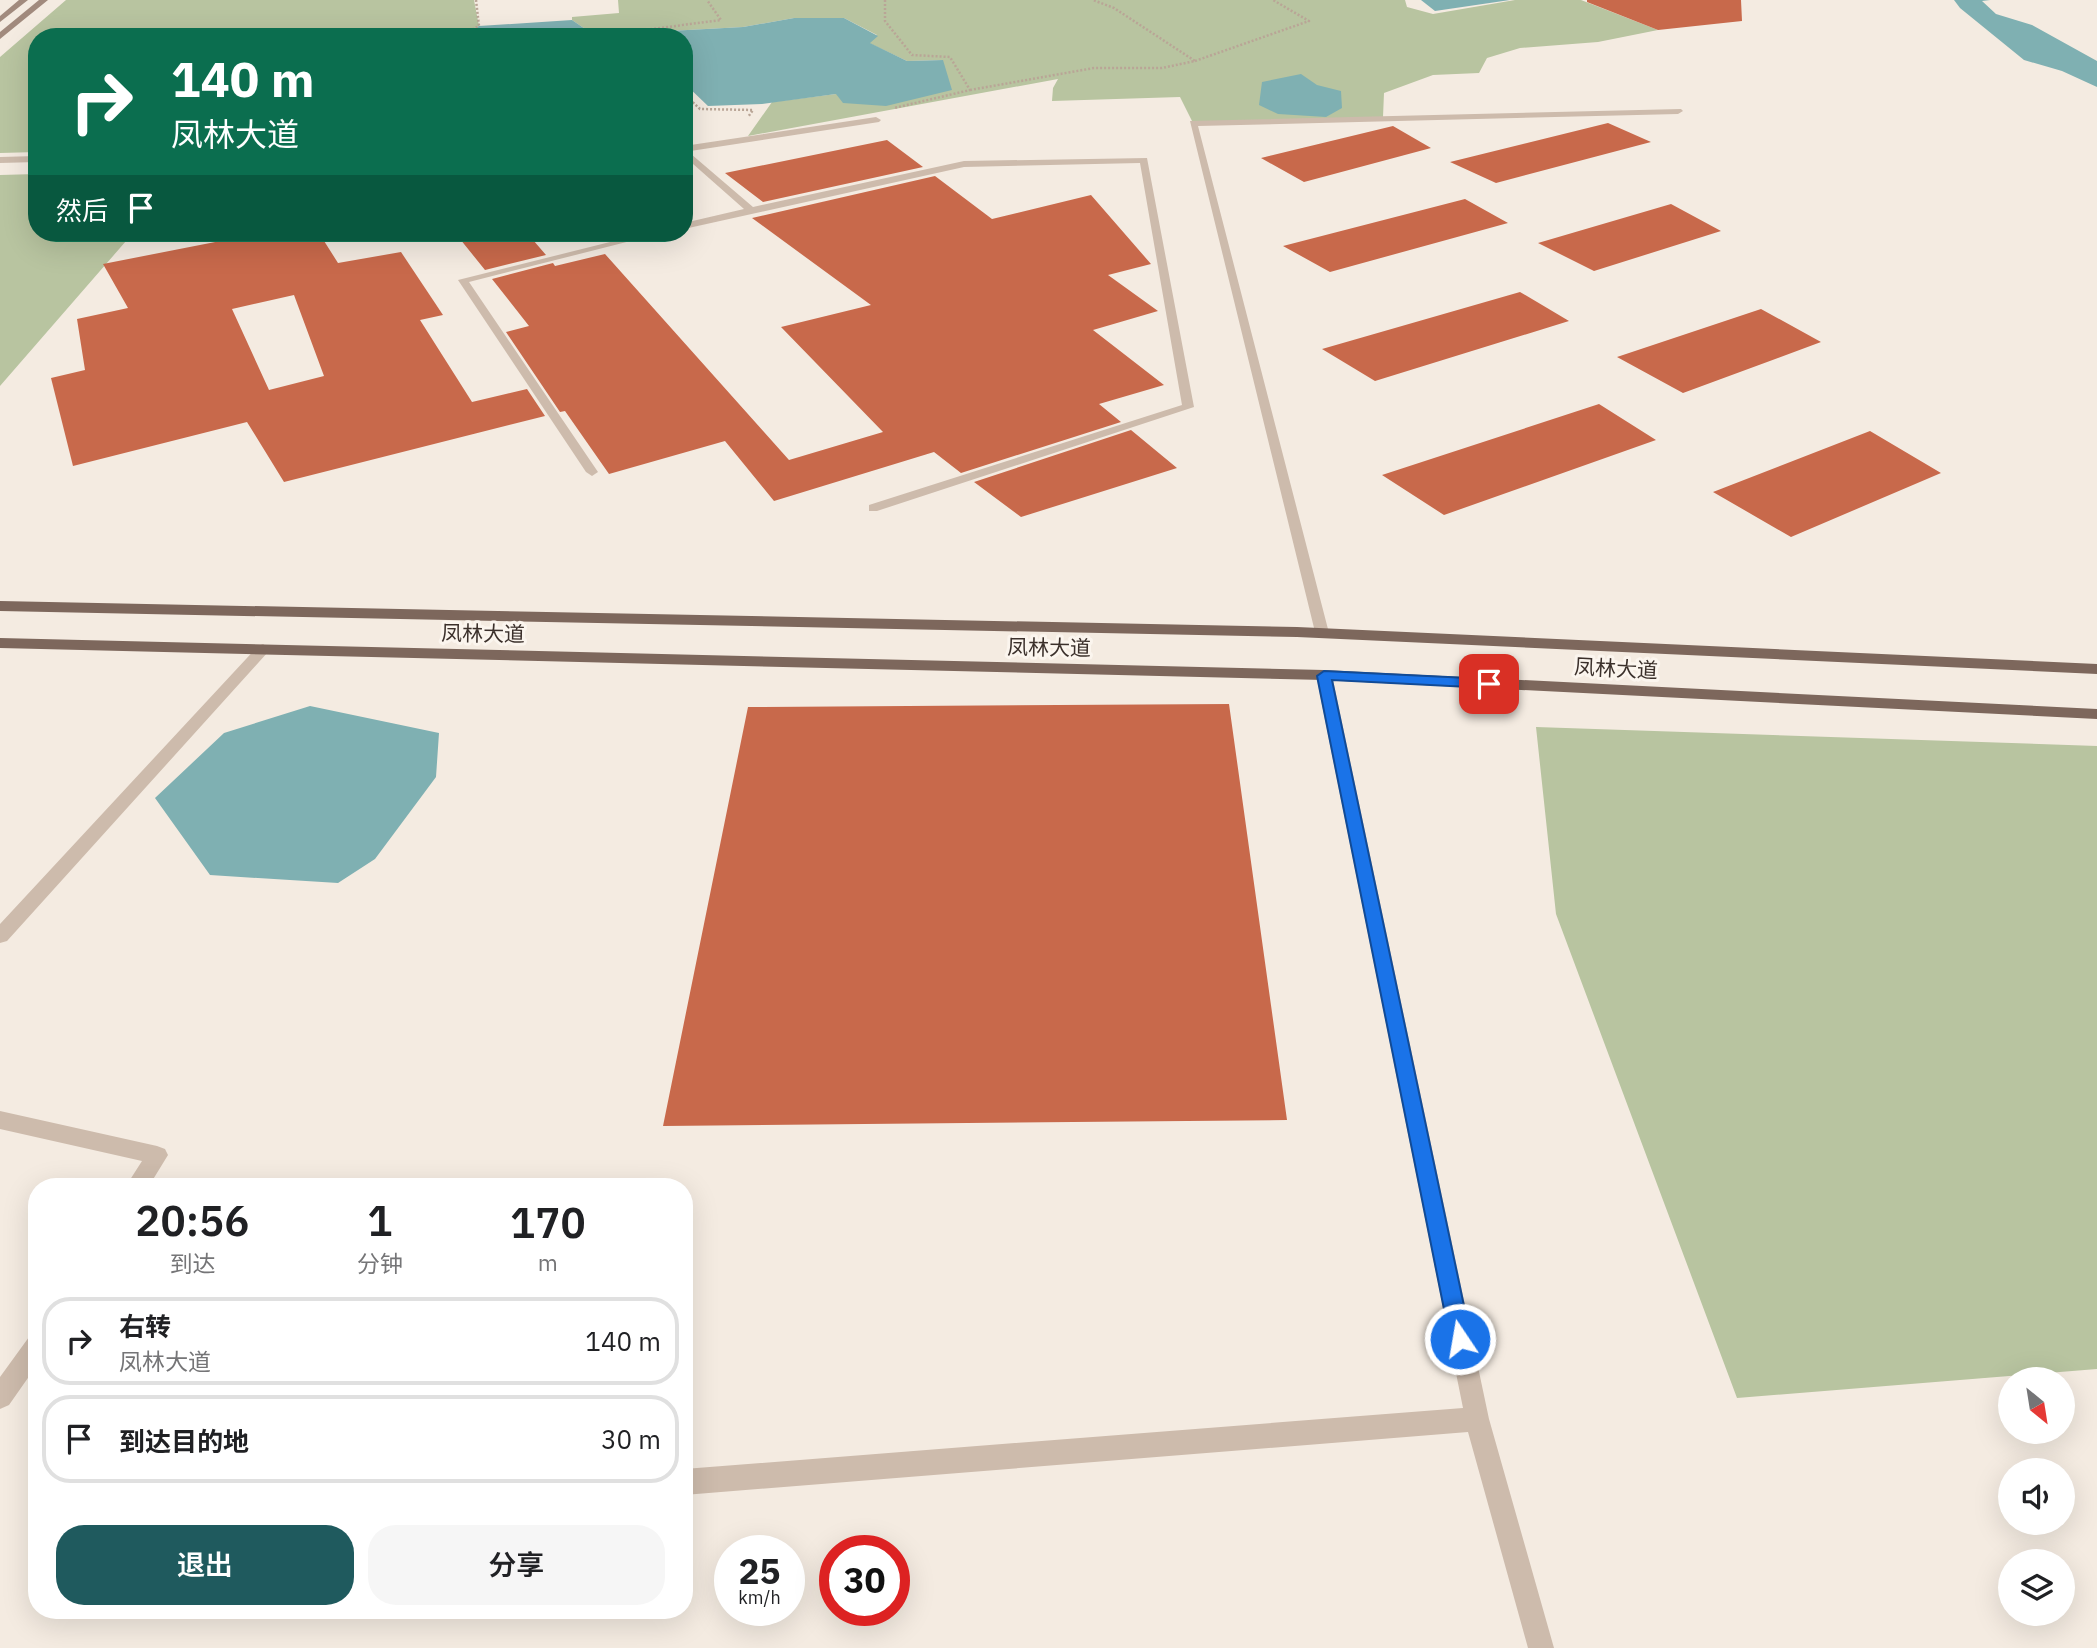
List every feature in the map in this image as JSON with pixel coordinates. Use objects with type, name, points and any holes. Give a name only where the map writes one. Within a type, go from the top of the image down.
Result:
[{"type":"main road","points":[[0,20],[24,0]]},
{"type":"main road","points":[[0,36],[44,0]]},
{"type":"main road","name":"凤林大道","points":[[0,606],[1321,633],[2097,669]]},
{"type":"main road","name":"凤林大道","points":[[0,643],[1324,676],[2097,714]]},
{"type":"street","points":[[1321,633],[1193,123],[1678,111]]},
{"type":"street","points":[[693,149],[876,120]]},
{"type":"street","points":[[0,160],[28,159]]},
{"type":"street","points":[[0,936],[263,649]]},
{"type":"street","points":[[1324,676],[1477,1419],[1541,1648]]},
{"type":"street","points":[[0,1120],[157,1155],[142,1178]]},
{"type":"street","points":[[0,1398],[28,1358]]},
{"type":"street","points":[[693,1481],[1477,1419]]},
{"type":"lane","points":[[693,158],[751,210]]},
{"type":"lane","points":[[693,224],[964,164],[1144,160],[1188,407],[873,508]]},
{"type":"lane","points":[[592,472],[463,280],[620,242]]},
{"type":"path","points":[[474,28],[478,26],[476,0]]},
{"type":"path","points":[[660,28],[721,20],[708,0]]},
{"type":"path","points":[[885,0],[885,21],[912,55],[950,57],[970,90]]},
{"type":"path","points":[[1093,0],[1114,8],[1195,61]]},
{"type":"path","points":[[876,120],[885,110],[970,90],[1094,68],[1162,68],[1195,61],[1309,21],[1273,0]]},
{"type":"path","points":[[693,102],[700,109],[752,110],[733,142]]},
{"type":"green space","points":[[66,0],[474,0],[479,26],[475,28],[34,28]]},
{"type":"green space","points":[[618,0],[1405,0],[1407,7],[1433,14],[1515,0],[1581,0],[1658,30],[1598,42],[1520,48],[1487,58],[1479,73],[1433,75],[1384,93],[1383,117],[1193,123],[1180,97],[1052,101],[1053,88],[1058,79],[748,136],[772,102],[836,94],[943,60],[907,61],[869,43],[877,35],[844,18],[794,18],[743,27],[693,30],[584,28],[572,20],[572,17],[619,13]]},
{"type":"green space","points":[[28,33],[28,152],[0,153],[0,57]]},
{"type":"green space","points":[[28,174],[28,242],[125,242],[0,386],[0,175]]},
{"type":"green space","points":[[1536,727],[2097,746],[2097,1369],[2076,1371],[2076,1367],[1998,1367],[1998,1377],[1737,1398],[1556,914]]},
{"type":"water","points":[[1421,0],[1510,0],[1435,11]]},
{"type":"water","points":[[1954,0],[1990,0],[1982,1],[1996,14],[2032,25],[2097,61],[2097,87],[2062,71],[2024,60],[1960,8]]},
{"type":"water","points":[[794,18],[844,18],[878,36],[870,43],[907,61],[943,60],[952,90],[886,106],[843,103],[836,94],[762,104],[708,106],[693,92],[693,30],[743,27]]},
{"type":"water","points":[[572,20],[584,28],[475,28]]},
{"type":"water","points":[[1301,74],[1317,85],[1341,91],[1342,108],[1326,117],[1278,114],[1259,105],[1262,82]]},
{"type":"water","points":[[310,706],[439,733],[436,777],[375,859],[338,883],[210,875],[155,798],[224,733]]},
{"type":"building","points":[[1587,0],[1741,0],[1742,21],[1658,30]]},
{"type":"building","points":[[1608,123],[1651,142],[1496,183],[1450,162]]},
{"type":"building","points":[[1393,126],[1431,148],[1304,182],[1261,158]]},
{"type":"building","points":[[887,140],[923,167],[763,202],[725,173]]},
{"type":"building","points":[[935,176],[992,219],[1091,195],[1151,264],[1108,275],[1158,311],[1093,330],[1164,385],[1099,404],[1121,422],[961,473],[934,452],[774,501],[725,441],[609,474],[565,411],[560,412],[506,332],[529,326],[492,279],[553,263],[555,266],[605,254],[789,460],[883,432],[781,327],[871,305],[752,218]]},
{"type":"building","points":[[1465,199],[1508,223],[1330,272],[1283,246]]},
{"type":"building","points":[[1671,204],[1721,231],[1594,271],[1538,243]]},
{"type":"building","points":[[215,242],[325,242],[338,263],[401,252],[443,315],[420,320],[472,402],[527,389],[545,416],[284,482],[247,422],[73,466],[51,378],[85,370],[77,319],[128,308],[103,264]],"holes":[[[294,295],[324,376],[269,390],[232,309]]]},
{"type":"building","points":[[462,242],[535,242],[546,255],[485,270]]},
{"type":"building","points":[[1520,292],[1569,321],[1375,381],[1322,349]]},
{"type":"building","points":[[1761,309],[1821,342],[1683,393],[1617,357]]},
{"type":"building","points":[[1599,404],[1656,440],[1444,515],[1382,475]]},
{"type":"building","points":[[1131,430],[1177,468],[1021,517],[974,482]]},
{"type":"building","points":[[1870,431],[1941,473],[1791,537],[1713,492]]},
{"type":"building","points":[[1229,704],[1287,1120],[663,1126],[748,707]]},
{"type":"route","points":[[1460,1339],[1324,676],[1489,684]]}]
